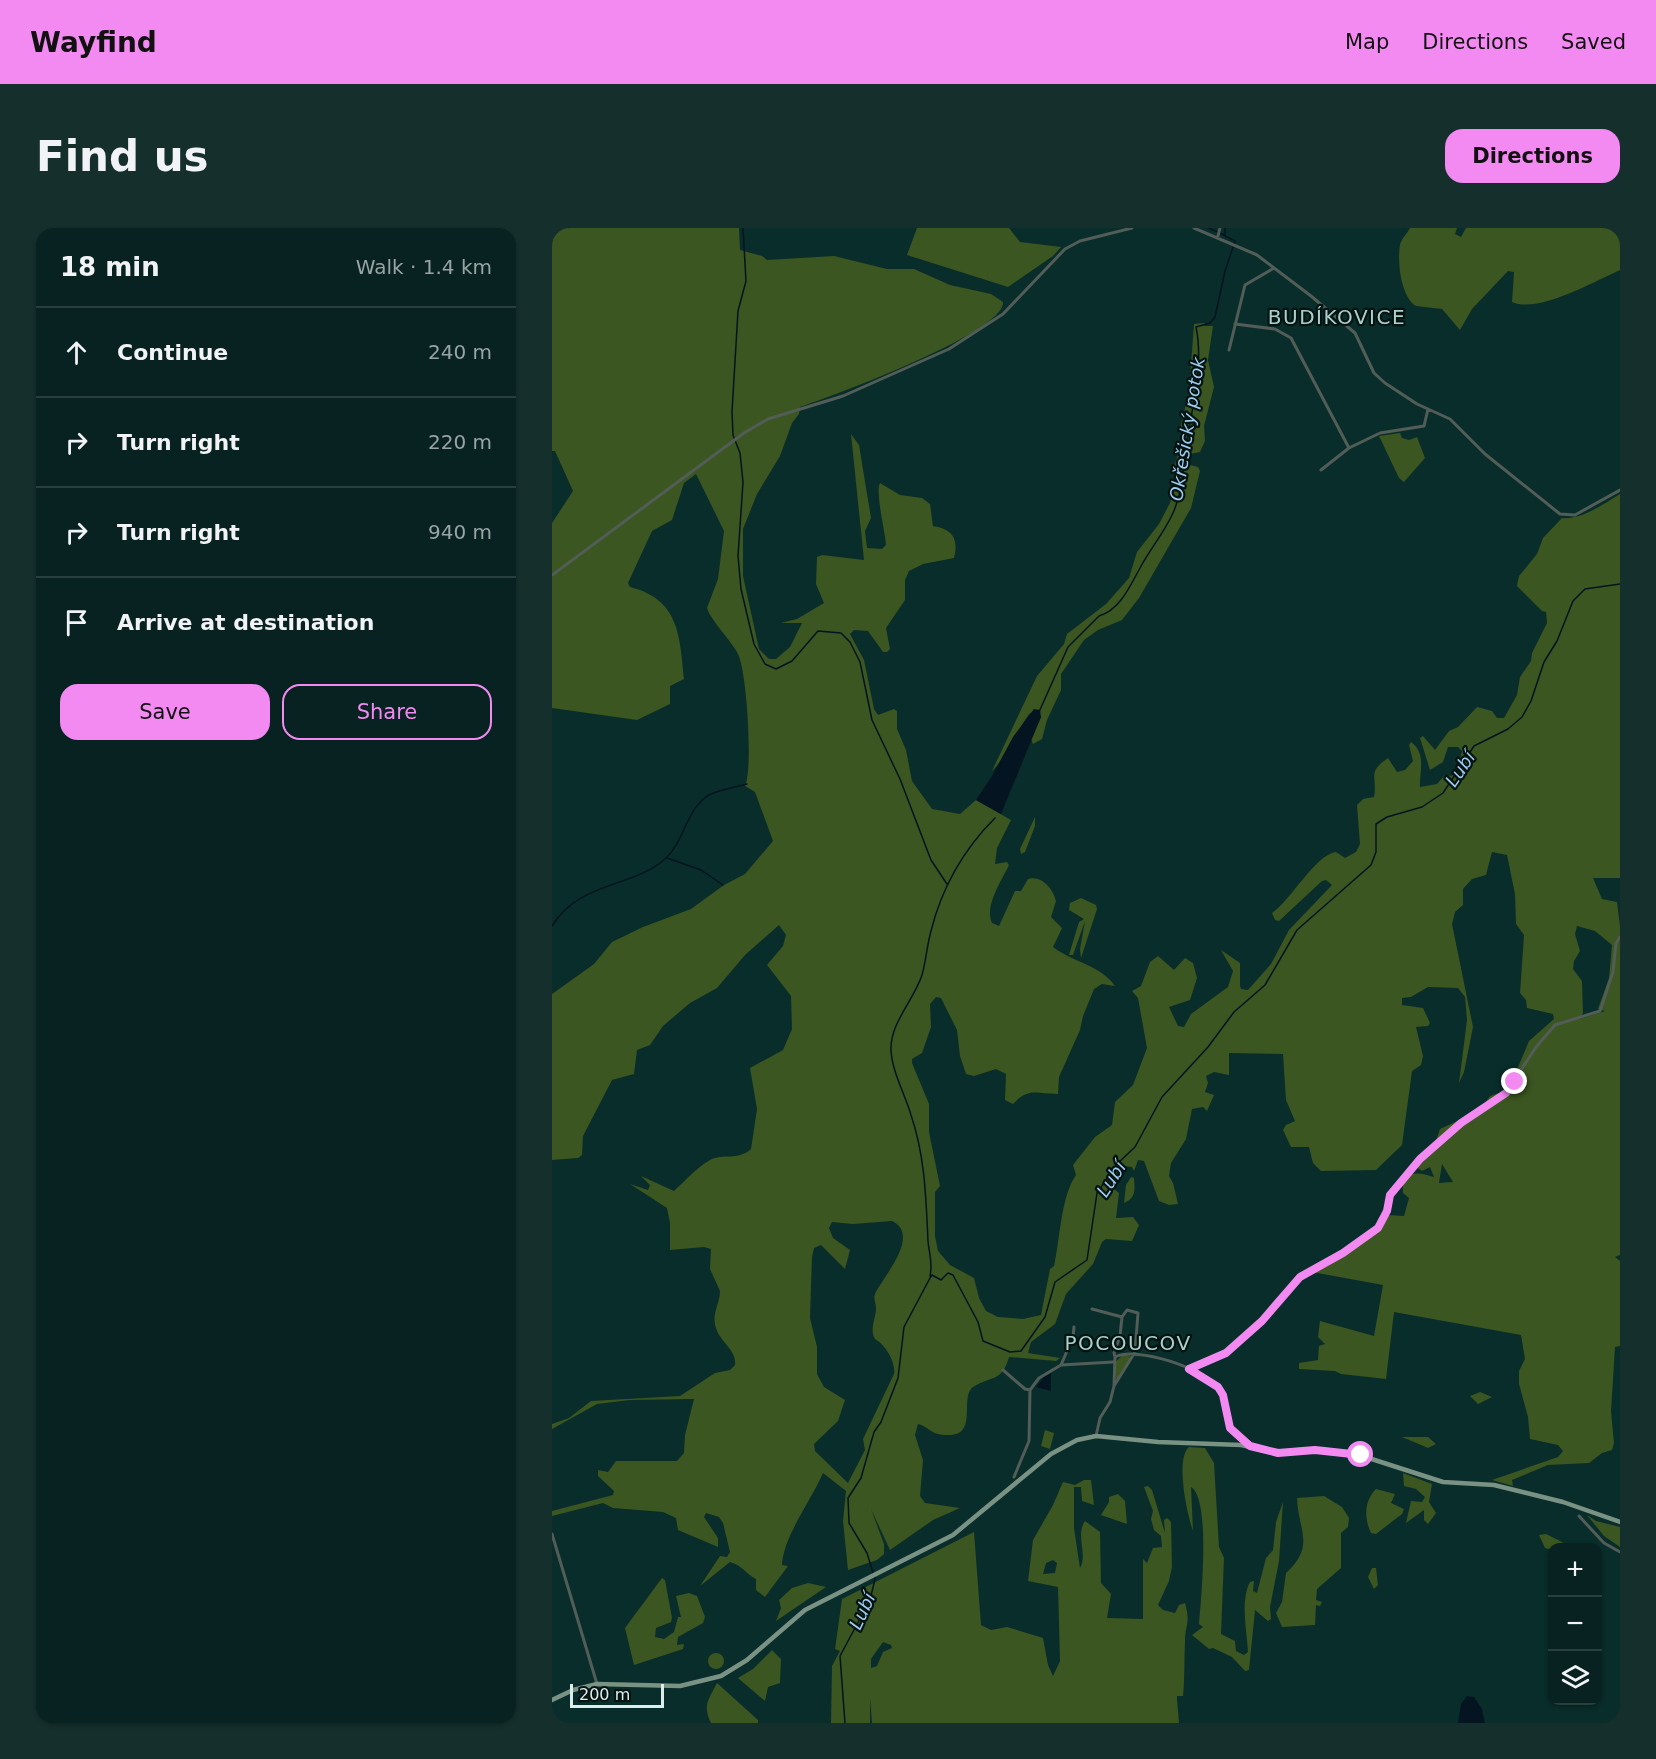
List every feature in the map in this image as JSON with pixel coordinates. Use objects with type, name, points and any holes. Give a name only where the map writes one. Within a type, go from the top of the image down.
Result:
[{"type":"main road","points":[[552,1700],[573,1690],[597,1684],[680,1686],[721,1676],[747,1660],[804,1610],[936,1545],[964,1527],[1051,1454],[1077,1440],[1096,1436],[1250,1446],[1278,1453],[1315,1450],[1353,1453],[1443,1482],[1494,1485],[1563,1502],[1620,1522]]},
{"type":"street","points":[[552,575],[744,433],[768,419],[843,396],[949,348],[1004,315],[1065,249],[1080,241],[1132,228]]},
{"type":"street","points":[[1194,228],[1219,233],[1274,268],[1355,333],[1370,365],[1384,382],[1428,409],[1450,419],[1485,454],[1560,514],[1575,515],[1620,490]]},
{"type":"street","points":[[1230,350],[1245,285],[1274,268]]},
{"type":"street","points":[[1235,324],[1275,329],[1291,338],[1349,448]]},
{"type":"street","points":[[1321,470],[1349,448],[1380,433],[1424,426],[1428,409]]},
{"type":"street","points":[[1189,1369],[1226,1353],[1262,1321],[1300,1277],[1343,1253],[1378,1228],[1387,1211],[1390,1195],[1420,1159],[1461,1123],[1506,1093],[1536,1047],[1555,1025],[1600,1011],[1613,972],[1616,943],[1620,937]]},
{"type":"street","points":[[1092,1309],[1122,1317]]},
{"type":"street","points":[[1096,1436],[1100,1418],[1110,1402],[1114,1386],[1114,1353],[1120,1336],[1122,1317],[1127,1310],[1138,1313],[1136,1352],[1114,1386]]},
{"type":"street","points":[[1062,1365],[1073,1337],[1074,1327]]},
{"type":"street","points":[[1115,1357],[1125,1352],[1136,1352],[1189,1369],[1218,1387],[1223,1395],[1230,1428],[1250,1446]]},
{"type":"street","points":[[1014,1477],[1029,1441],[1030,1390],[1039,1378],[1062,1365],[1113,1362]]},
{"type":"street","points":[[1003,1370],[1025,1389],[1030,1390]]},
{"type":"street","points":[[1579,1516],[1604,1543],[1620,1552]]},
{"type":"street","points":[[552,1534],[597,1684]]},
{"type":"green space","points":[[552,228],[739,228],[740,250],[762,256],[767,260],[834,256],[887,269],[914,269],[950,285],[991,294],[1003,302],[996,315],[977,330],[948,346],[845,391],[800,407],[780,456],[757,494],[743,529],[743,576],[759,649],[769,659],[776,659],[790,647],[802,623],[781,623],[797,619],[824,603],[816,584],[817,557],[822,555],[864,560],[851,434],[859,445],[871,518],[865,531],[867,548],[882,549],[886,545],[879,502],[880,483],[900,495],[922,498],[930,504],[933,526],[945,529],[955,540],[954,558],[923,564],[909,571],[905,580],[905,600],[886,628],[890,649],[887,652],[883,652],[868,631],[854,630],[850,634],[864,660],[874,709],[878,715],[894,709],[897,711],[897,729],[906,750],[912,781],[932,809],[960,814],[976,800],[1011,820],[997,848],[995,864],[1007,862],[1009,865],[992,901],[990,916],[992,923],[999,926],[1015,891],[1021,891],[1028,879],[1042,881],[1050,888],[1056,901],[1051,917],[1062,928],[1053,947],[1102,973],[1115,986],[1102,984],[1094,989],[1080,1030],[1059,1077],[1058,1094],[1028,1093],[1013,1104],[1005,1100],[1006,1074],[996,1069],[974,1076],[966,1074],[960,1056],[957,1030],[941,998],[936,997],[930,1004],[931,1027],[922,1053],[912,1059],[929,1104],[929,1132],[940,1186],[935,1192],[935,1236],[938,1251],[950,1265],[974,1278],[979,1298],[986,1311],[998,1317],[1023,1319],[1041,1315],[1050,1269],[1054,1266],[1067,1194],[1076,1175],[1073,1165],[1095,1137],[1112,1125],[1115,1102],[1133,1085],[1147,1048],[1138,998],[1132,991],[1141,986],[1150,962],[1158,956],[1174,970],[1185,958],[1193,963],[1197,978],[1190,1000],[1169,1007],[1178,1026],[1184,1027],[1191,1014],[1228,987],[1233,971],[1221,950],[1240,963],[1240,986],[1241,989],[1248,990],[1271,964],[1289,930],[1332,885],[1326,880],[1322,881],[1279,921],[1275,920],[1272,913],[1328,855],[1336,852],[1345,858],[1356,852],[1360,844],[1357,805],[1363,799],[1374,797],[1374,775],[1377,767],[1388,758],[1397,772],[1405,770],[1413,761],[1409,745],[1411,742],[1421,758],[1420,787],[1437,784],[1445,775],[1451,776],[1456,773],[1462,751],[1458,747],[1448,747],[1443,762],[1430,770],[1420,738],[1423,736],[1435,750],[1449,731],[1458,727],[1477,707],[1492,711],[1497,718],[1504,718],[1517,695],[1520,677],[1531,661],[1532,653],[1547,623],[1546,612],[1542,611],[1517,586],[1519,576],[1537,554],[1543,538],[1562,518],[1584,514],[1620,494],[1620,878],[1593,878],[1602,899],[1617,902],[1620,926],[1620,1255],[1615,1257],[1620,1261],[1620,1346],[1615,1347],[1611,1411],[1614,1443],[1612,1450],[1602,1453],[1589,1463],[1548,1465],[1512,1480],[1513,1486],[1492,1480],[1558,1457],[1563,1451],[1558,1445],[1530,1439],[1528,1417],[1519,1384],[1519,1371],[1525,1359],[1521,1335],[1394,1312],[1386,1379],[1341,1374],[1335,1371],[1299,1369],[1299,1363],[1318,1360],[1319,1346],[1325,1344],[1318,1337],[1320,1321],[1374,1336],[1383,1285],[1312,1272],[1329,1265],[1364,1239],[1374,1236],[1388,1215],[1404,1216],[1409,1198],[1403,1193],[1405,1180],[1412,1174],[1434,1177],[1430,1167],[1422,1171],[1416,1167],[1424,1153],[1435,1144],[1440,1129],[1470,1115],[1484,1105],[1490,1096],[1502,1092],[1513,1079],[1529,1041],[1554,1019],[1553,1014],[1527,1008],[1526,1000],[1520,993],[1524,935],[1516,924],[1515,894],[1507,855],[1492,852],[1486,875],[1472,879],[1463,889],[1463,905],[1455,912],[1452,924],[1473,1027],[1464,1072],[1459,1083],[1467,1020],[1465,997],[1458,988],[1428,987],[1411,997],[1402,998],[1402,1005],[1423,1008],[1430,1023],[1428,1026],[1416,1027],[1423,1056],[1421,1065],[1412,1071],[1402,1145],[1376,1170],[1321,1171],[1313,1163],[1309,1147],[1291,1147],[1283,1130],[1286,1125],[1295,1121],[1286,1100],[1283,1054],[1229,1053],[1229,1075],[1214,1072],[1206,1076],[1208,1083],[1205,1092],[1214,1095],[1207,1111],[1203,1107],[1192,1109],[1186,1139],[1171,1163],[1169,1176],[1178,1204],[1169,1205],[1159,1201],[1144,1161],[1138,1160],[1134,1171],[1132,1167],[1124,1166],[1113,1178],[1113,1188],[1119,1193],[1116,1218],[1133,1217],[1139,1225],[1132,1241],[1106,1239],[1102,1242],[1093,1264],[1066,1294],[1055,1324],[1031,1342],[1028,1353],[1060,1358],[1056,1361],[1009,1357],[1000,1374],[973,1387],[969,1392],[966,1423],[957,1434],[937,1434],[918,1424],[915,1435],[923,1460],[920,1496],[925,1503],[960,1508],[933,1520],[890,1550],[871,1509],[884,1544],[884,1554],[877,1560],[848,1570],[843,1521],[846,1491],[823,1473],[787,1542],[782,1565],[788,1566],[765,1597],[756,1590],[756,1579],[738,1565],[730,1562],[700,1586],[720,1556],[727,1557],[730,1552],[723,1523],[719,1517],[706,1513],[704,1517],[718,1538],[718,1547],[678,1530],[676,1518],[663,1512],[613,1508],[603,1503],[552,1516],[552,1511],[613,1495],[614,1491],[598,1476],[598,1470],[608,1472],[616,1461],[677,1461],[684,1453],[685,1435],[694,1399],[630,1400],[597,1404],[552,1429],[552,1424],[569,1418],[591,1401],[680,1396],[715,1373],[730,1370],[735,1365],[731,1350],[718,1333],[715,1323],[720,1291],[710,1269],[711,1249],[704,1247],[670,1250],[670,1223],[667,1208],[630,1184],[648,1190],[650,1185],[641,1176],[674,1191],[710,1160],[741,1155],[751,1149],[757,1109],[750,1068],[783,1050],[792,1029],[791,996],[767,965],[783,946],[786,935],[779,925],[745,955],[717,988],[690,1003],[663,1026],[650,1045],[637,1050],[634,1074],[612,1080],[583,1136],[582,1155],[578,1158],[552,1160],[552,994],[594,964],[612,942],[643,927],[691,909],[724,885],[745,874],[773,841],[755,792],[745,786],[749,742],[741,664],[735,649],[707,608],[718,579],[724,531],[696,474],[684,483],[672,520],[652,531],[628,583],[630,587],[659,600],[674,621],[681,648],[684,679],[670,686],[670,704],[637,720],[552,708],[552,523],[573,491],[555,451],[552,451]],"holes":[[[1577,926],[1595,931],[1612,945],[1609,978],[1598,1009],[1605,1011],[1580,1019],[1583,1013],[1582,981],[1573,969],[1574,961],[1580,951],[1575,934]],[[1442,1164],[1453,1182],[1439,1183]],[[892,1221],[900,1228],[903,1236],[897,1257],[874,1297],[876,1308],[873,1335],[889,1355],[894,1374],[863,1439],[865,1450],[848,1483],[815,1451],[814,1444],[838,1421],[845,1400],[824,1387],[817,1374],[817,1347],[810,1318],[814,1248],[821,1245],[845,1269],[850,1250],[833,1238],[829,1228],[832,1222],[853,1224]]]},
{"type":"green space","points":[[917,228],[1009,228],[1020,242],[1061,247],[1053,256],[1008,287],[907,255]]},
{"type":"green space","points":[[1410,228],[1457,228],[1455,234],[1461,237],[1466,228],[1620,228],[1620,270],[1566,295],[1536,304],[1523,305],[1512,302],[1514,272],[1508,271],[1472,309],[1460,330],[1442,309],[1416,306],[1407,295],[1401,278],[1399,252],[1401,243]]},
{"type":"green space","points":[[1205,323],[1204,326],[1213,326],[1208,360],[1214,387],[1204,426],[1205,441],[1200,452],[1190,454],[1187,464],[1198,467],[1200,471],[1191,508],[1139,598],[1122,620],[1098,630],[1084,640],[1061,674],[1061,690],[1047,720],[1042,739],[1033,744],[1031,739],[1041,717],[1030,713],[1003,758],[992,771],[1037,676],[1064,644],[1067,634],[1106,604],[1129,578],[1137,552],[1159,524],[1170,503],[1174,488],[1174,466],[1180,449],[1181,425],[1189,392],[1194,324]]},
{"type":"green space","points":[[1400,433],[1402,438],[1409,440],[1417,437],[1425,458],[1404,482],[1399,478],[1379,436]]},
{"type":"green space","points":[[1035,817],[1035,826],[1025,852],[1021,854],[1020,849]]},
{"type":"green space","points":[[1081,898],[1096,905],[1097,909],[1081,958],[1080,949],[1085,921],[1073,955],[1069,955],[1079,922],[1084,919],[1069,910],[1070,903]]},
{"type":"green space","points":[[1131,1177],[1134,1178],[1134,1193],[1131,1199],[1124,1203],[1126,1185]]},
{"type":"green space","points":[[1123,1355],[1130,1356],[1129,1360],[1125,1370],[1116,1381],[1114,1363]]},
{"type":"green space","points":[[1480,1392],[1492,1397],[1478,1404],[1470,1396]]},
{"type":"green space","points":[[1045,1430],[1054,1433],[1050,1449],[1041,1446]]},
{"type":"green space","points":[[1402,1437],[1428,1437],[1436,1444],[1428,1448]]},
{"type":"green space","points":[[1189,1447],[1205,1448],[1214,1463],[1219,1547],[1224,1558],[1221,1634],[1235,1641],[1236,1651],[1244,1655],[1248,1652],[1245,1607],[1247,1590],[1250,1582],[1254,1581],[1253,1591],[1257,1593],[1266,1558],[1273,1550],[1276,1522],[1283,1502],[1279,1561],[1270,1607],[1271,1619],[1268,1621],[1255,1610],[1249,1670],[1245,1671],[1232,1657],[1213,1648],[1209,1649],[1192,1635],[1203,1627],[1199,1624],[1203,1573],[1203,1529],[1197,1495],[1191,1487],[1193,1531],[1183,1487],[1183,1463]]},
{"type":"green space","points":[[1403,1473],[1432,1484],[1429,1502],[1436,1513],[1428,1524],[1424,1520],[1424,1510],[1406,1523],[1411,1501],[1422,1502],[1425,1497],[1416,1489],[1404,1486]]},
{"type":"green space","points":[[1084,1480],[1091,1480],[1094,1505],[1082,1501],[1081,1487],[1074,1487],[1074,1528],[1080,1568],[1083,1557],[1081,1532],[1085,1521],[1100,1532],[1101,1583],[1111,1594],[1107,1618],[1143,1619],[1143,1559],[1147,1563],[1153,1548],[1162,1547],[1161,1536],[1154,1530],[1151,1519],[1153,1511],[1144,1487],[1148,1486],[1152,1490],[1165,1533],[1164,1520],[1167,1518],[1171,1522],[1172,1567],[1169,1581],[1158,1605],[1163,1610],[1175,1613],[1179,1605],[1185,1603],[1187,1610],[1183,1696],[1177,1696],[1179,1723],[872,1723],[870,1698],[870,1723],[831,1723],[832,1666],[840,1651],[835,1649],[842,1599],[974,1532],[981,1625],[991,1630],[1007,1627],[1043,1638],[1048,1665],[1053,1676],[1060,1661],[1058,1587],[1028,1581],[1033,1540],[1063,1482],[1075,1485]],"holes":[[[1053,1560],[1057,1563],[1055,1573],[1043,1574],[1046,1563]],[[883,1642],[891,1645],[892,1648],[883,1652],[877,1666],[871,1668],[871,1659]]]},
{"type":"green space","points":[[1376,1489],[1395,1494],[1391,1503],[1404,1509],[1402,1514],[1376,1534],[1371,1533],[1366,1516],[1367,1504]]},
{"type":"green space","points":[[1118,1494],[1125,1501],[1127,1524],[1101,1515],[1109,1502],[1109,1497]]},
{"type":"green space","points":[[1324,1496],[1342,1507],[1349,1518],[1348,1527],[1341,1533],[1341,1568],[1317,1589],[1316,1600],[1322,1602],[1320,1606],[1316,1605],[1315,1625],[1282,1627],[1276,1613],[1282,1602],[1286,1573],[1301,1554],[1303,1546],[1297,1498]]},
{"type":"green space","points":[[1587,1515],[1596,1521],[1620,1527],[1620,1547],[1604,1536]]},
{"type":"green space","points":[[1546,1534],[1564,1543],[1548,1543],[1548,1549],[1545,1548],[1539,1535]]},
{"type":"green space","points":[[1372,1568],[1376,1568],[1378,1585],[1374,1589],[1368,1577]]},
{"type":"green space","points":[[662,1578],[665,1580],[672,1618],[671,1622],[656,1628],[655,1637],[664,1639],[674,1632],[678,1617],[681,1617],[676,1596],[689,1593],[697,1596],[705,1617],[703,1623],[678,1637],[677,1645],[684,1644],[683,1649],[634,1665],[625,1628]]},
{"type":"green space","points":[[808,1583],[826,1587],[776,1621],[781,1608],[779,1600],[792,1588]]},
{"type":"green space","points":[[772,1650],[781,1659],[780,1683],[768,1687],[765,1701],[738,1678],[753,1669]]},
{"type":"green space","points":[[716,1653],[724,1661],[716,1669],[708,1661]]},
{"type":"green space","points":[[717,1683],[758,1720],[758,1723],[711,1723],[707,1707]]},
{"type":"water","points":[[1034,709],[1040,710],[1041,717],[1001,814],[976,800],[1013,737]]},
{"type":"water","points":[[1051,1373],[1051,1391],[1036,1387],[1044,1377]]},
{"type":"water","points":[[1467,1696],[1474,1697],[1482,1709],[1485,1723],[1458,1723],[1461,1704]]},
{"type":"waterway","points":[[743,228],[746,281],[738,311],[732,412],[733,435],[740,453],[743,482],[738,556],[741,589],[754,644],[765,664],[776,669],[792,661],[818,631],[841,633],[850,642],[860,662],[872,720],[900,779],[931,860],[947,884]]},
{"type":"waterway","points":[[1209,228],[1224,235]]},
{"type":"waterway","name":"Okřešický potok","points":[[1039,712],[1068,647],[1099,616],[1119,603],[1173,513],[1182,480],[1198,372],[1196,327],[1210,323],[1215,317],[1225,271],[1235,241],[1225,236],[1225,228]]},
{"type":"waterway","name":"Lubí","points":[[845,1723],[840,1656],[870,1600],[875,1579],[867,1553],[849,1523],[848,1498],[861,1478],[874,1432],[881,1422],[898,1378],[904,1327],[932,1275],[941,1280],[948,1273],[953,1275],[978,1322],[983,1341],[1010,1352],[1021,1351],[1045,1317],[1055,1282],[1087,1260],[1097,1193],[1117,1164],[1135,1147],[1162,1097],[1208,1047],[1234,1012],[1265,985],[1297,930],[1371,865],[1376,852],[1376,824],[1387,817],[1422,807],[1443,793],[1474,746],[1508,729],[1522,717],[1531,701],[1544,662],[1557,641],[1573,601],[1585,589],[1620,584]]},
{"type":"waterway","points":[[552,926],[563,911],[577,901],[653,868],[666,858],[703,799],[715,792],[747,784]]},
{"type":"waterway","name":"Okřešický potok","points":[[930,1276],[931,1262],[922,1162],[916,1130],[894,1066],[892,1040],[898,1021],[922,975],[931,931],[941,899],[964,856],[995,818]]},
{"type":"waterway","points":[[667,858],[701,870],[723,885]]},
{"type":"district","name":"BUDÍKOVICE","points":[[1337,317]]},
{"type":"district","name":"POCOUCOV","points":[[1128,1343]]},
{"type":"route","points":[[1361,1455],[1315,1450],[1278,1453],[1250,1446],[1228,1425],[1223,1395],[1218,1387],[1189,1369],[1226,1353],[1262,1321],[1300,1277],[1317,1265],[1343,1253],[1355,1242],[1370,1235],[1378,1228],[1387,1211],[1390,1195],[1420,1159],[1443,1142],[1461,1123],[1493,1104],[1515,1082]]}]
